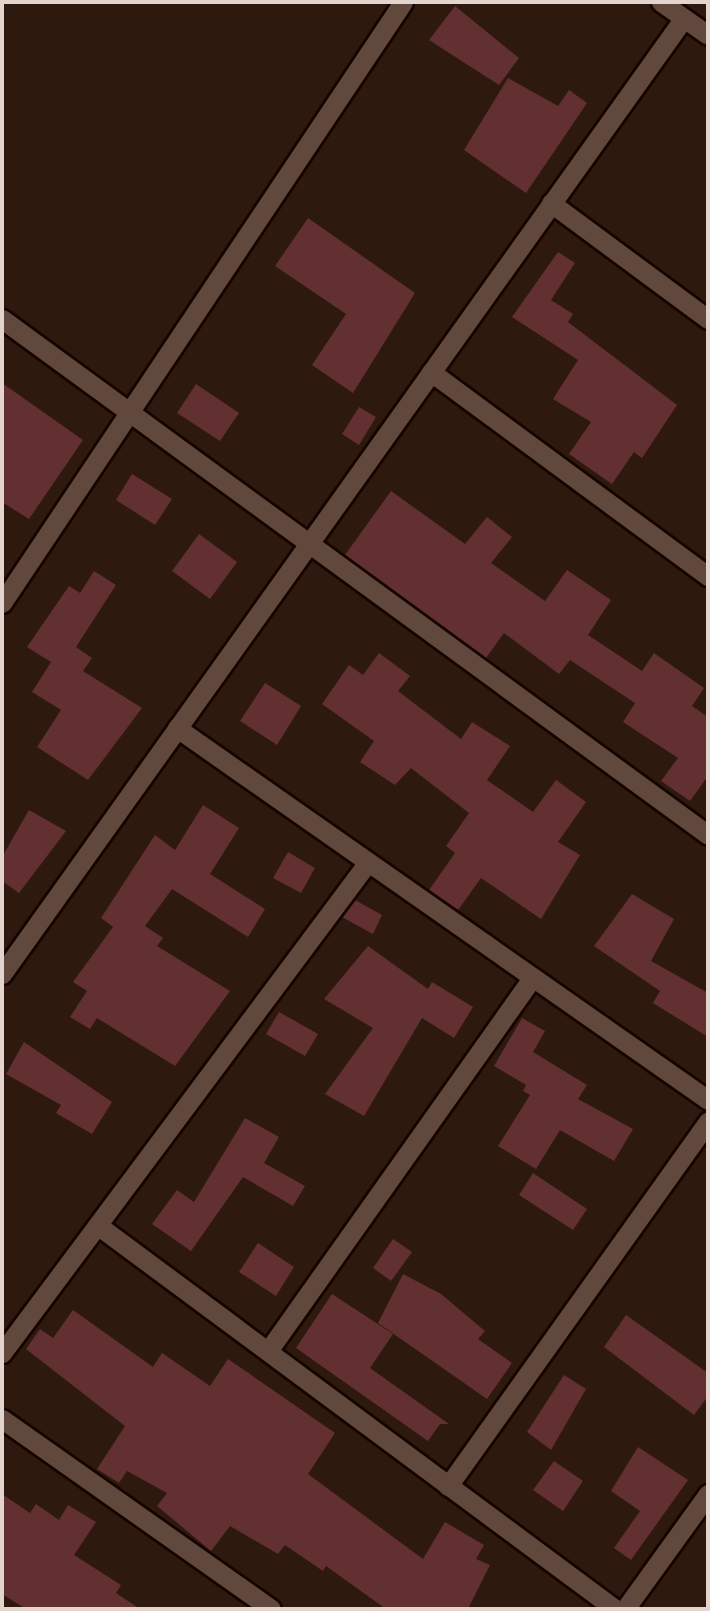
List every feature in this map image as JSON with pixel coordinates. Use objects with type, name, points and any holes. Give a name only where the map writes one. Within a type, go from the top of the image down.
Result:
[{"type":"street","points":[[4,596],[403,2]]},
{"type":"street","points":[[661,2],[708,35]]},
{"type":"street","points":[[2,974],[684,18]]},
{"type":"street","points":[[551,203],[708,319]]},
{"type":"street","points":[[2,319],[708,835]]},
{"type":"street","points":[[432,372],[708,576]]},
{"type":"street","points":[[177,728],[708,1100]]},
{"type":"street","points":[[2,1353],[100,1227],[368,862]]},
{"type":"street","points":[[268,1351],[533,977]]},
{"type":"street","points":[[448,1486],[708,1121]]},
{"type":"street","points":[[100,1227],[615,1609]]},
{"type":"street","points":[[2,1419],[271,1609]]},
{"type":"street","points":[[625,1609],[708,1494]]},
{"type":"building","points":[[455,6],[519,58],[499,85],[429,40]]},
{"type":"building","points":[[508,78],[558,106],[569,90],[587,103],[526,193],[464,150]]},
{"type":"building","points":[[308,218],[415,293],[353,393],[312,365],[346,314],[275,266]]},
{"type":"building","points":[[558,252],[575,263],[551,300],[573,314],[568,322],[677,405],[642,458],[634,452],[612,484],[569,454],[591,422],[553,399],[578,360],[512,317]]},
{"type":"building","points":[[2,383],[83,440],[29,519],[2,502]]},
{"type":"building","points":[[196,384],[239,413],[220,441],[177,413]]},
{"type":"building","points":[[359,407],[376,417],[359,445],[342,434]]},
{"type":"building","points":[[132,474],[172,499],[155,525],[116,500]]},
{"type":"building","points":[[391,491],[465,544],[487,517],[512,537],[491,563],[545,601],[567,570],[611,600],[588,635],[642,671],[654,653],[704,688],[692,706],[708,717],[708,776],[690,801],[661,781],[678,758],[623,722],[635,703],[570,660],[559,674],[504,633],[486,658],[345,555]]},
{"type":"building","points":[[199,534],[237,562],[210,599],[172,571]]},
{"type":"building","points":[[94,571],[116,585],[76,647],[92,658],[83,671],[142,708],[88,780],[37,747],[61,710],[32,692],[51,662],[27,647],[69,586],[80,593]]},
{"type":"building","points":[[379,653],[410,676],[398,691],[461,739],[472,722],[510,746],[487,780],[533,812],[556,780],[586,802],[558,842],[580,855],[541,919],[481,878],[458,910],[429,890],[455,853],[446,846],[469,813],[411,768],[395,785],[360,762],[374,741],[322,704],[349,665],[363,675]]},
{"type":"building","points":[[265,683],[301,706],[277,745],[240,721]]},
{"type":"building","points":[[203,805],[239,828],[210,874],[265,909],[248,937],[172,889],[145,926],[163,938],[157,946],[230,991],[175,1066],[97,1018],[90,1029],[70,1017],[87,991],[73,982],[113,927],[101,918],[155,835],[175,850]]},
{"type":"building","points":[[29,810],[66,831],[19,893],[2,881],[2,857]]},
{"type":"building","points":[[288,852],[315,868],[301,893],[273,878]]},
{"type":"building","points":[[632,894],[674,919],[651,961],[708,993],[708,1037],[653,1003],[660,991],[594,946]]},
{"type":"building","points":[[355,900],[382,915],[373,934],[342,917]]},
{"type":"building","points":[[368,946],[428,989],[432,982],[473,1007],[454,1038],[422,1018],[364,1116],[325,1094],[373,1028],[324,999]]},
{"type":"building","points":[[279,1012],[318,1034],[305,1056],[266,1034]]},
{"type":"building","points":[[522,1018],[545,1031],[533,1052],[587,1085],[578,1099],[633,1129],[614,1161],[560,1130],[536,1169],[498,1146],[530,1095],[523,1091],[526,1085],[494,1066]]},
{"type":"building","points":[[24,1042],[112,1102],[92,1134],[56,1113],[61,1105],[6,1074]]},
{"type":"building","points":[[245,1118],[279,1137],[264,1163],[305,1186],[293,1206],[243,1177],[191,1251],[152,1224],[177,1190],[194,1202]]},
{"type":"building","points":[[533,1173],[587,1209],[573,1230],[519,1195]]},
{"type":"building","points":[[393,1239],[412,1252],[391,1281],[373,1268]]},
{"type":"building","points":[[258,1243],[294,1267],[276,1296],[239,1272]]},
{"type":"building","points":[[403,1274],[441,1294],[485,1331],[478,1339],[512,1363],[487,1399],[378,1323]]},
{"type":"building","points":[[332,1294],[393,1334],[370,1368],[449,1424],[440,1424],[428,1441],[296,1348]]},
{"type":"building","points":[[73,1310],[153,1367],[162,1353],[210,1386],[228,1359],[335,1433],[308,1474],[423,1559],[445,1522],[484,1545],[476,1559],[490,1565],[468,1609],[386,1609],[326,1566],[323,1571],[285,1545],[278,1554],[230,1526],[211,1551],[157,1506],[167,1493],[127,1471],[119,1483],[97,1469],[125,1426],[26,1349],[40,1329],[53,1338]]},
{"type":"building","points":[[626,1315],[708,1373],[708,1396],[694,1415],[604,1347]]},
{"type":"building","points":[[564,1375],[586,1389],[551,1450],[527,1432]]},
{"type":"building","points":[[638,1447],[688,1480],[631,1560],[614,1548],[640,1511],[611,1491]]},
{"type":"building","points":[[554,1461],[583,1481],[563,1511],[533,1490]]},
{"type":"building","points":[[2,1494],[30,1513],[36,1504],[59,1520],[68,1505],[96,1522],[74,1555],[121,1585],[116,1593],[140,1609],[26,1609],[2,1594]]}]
